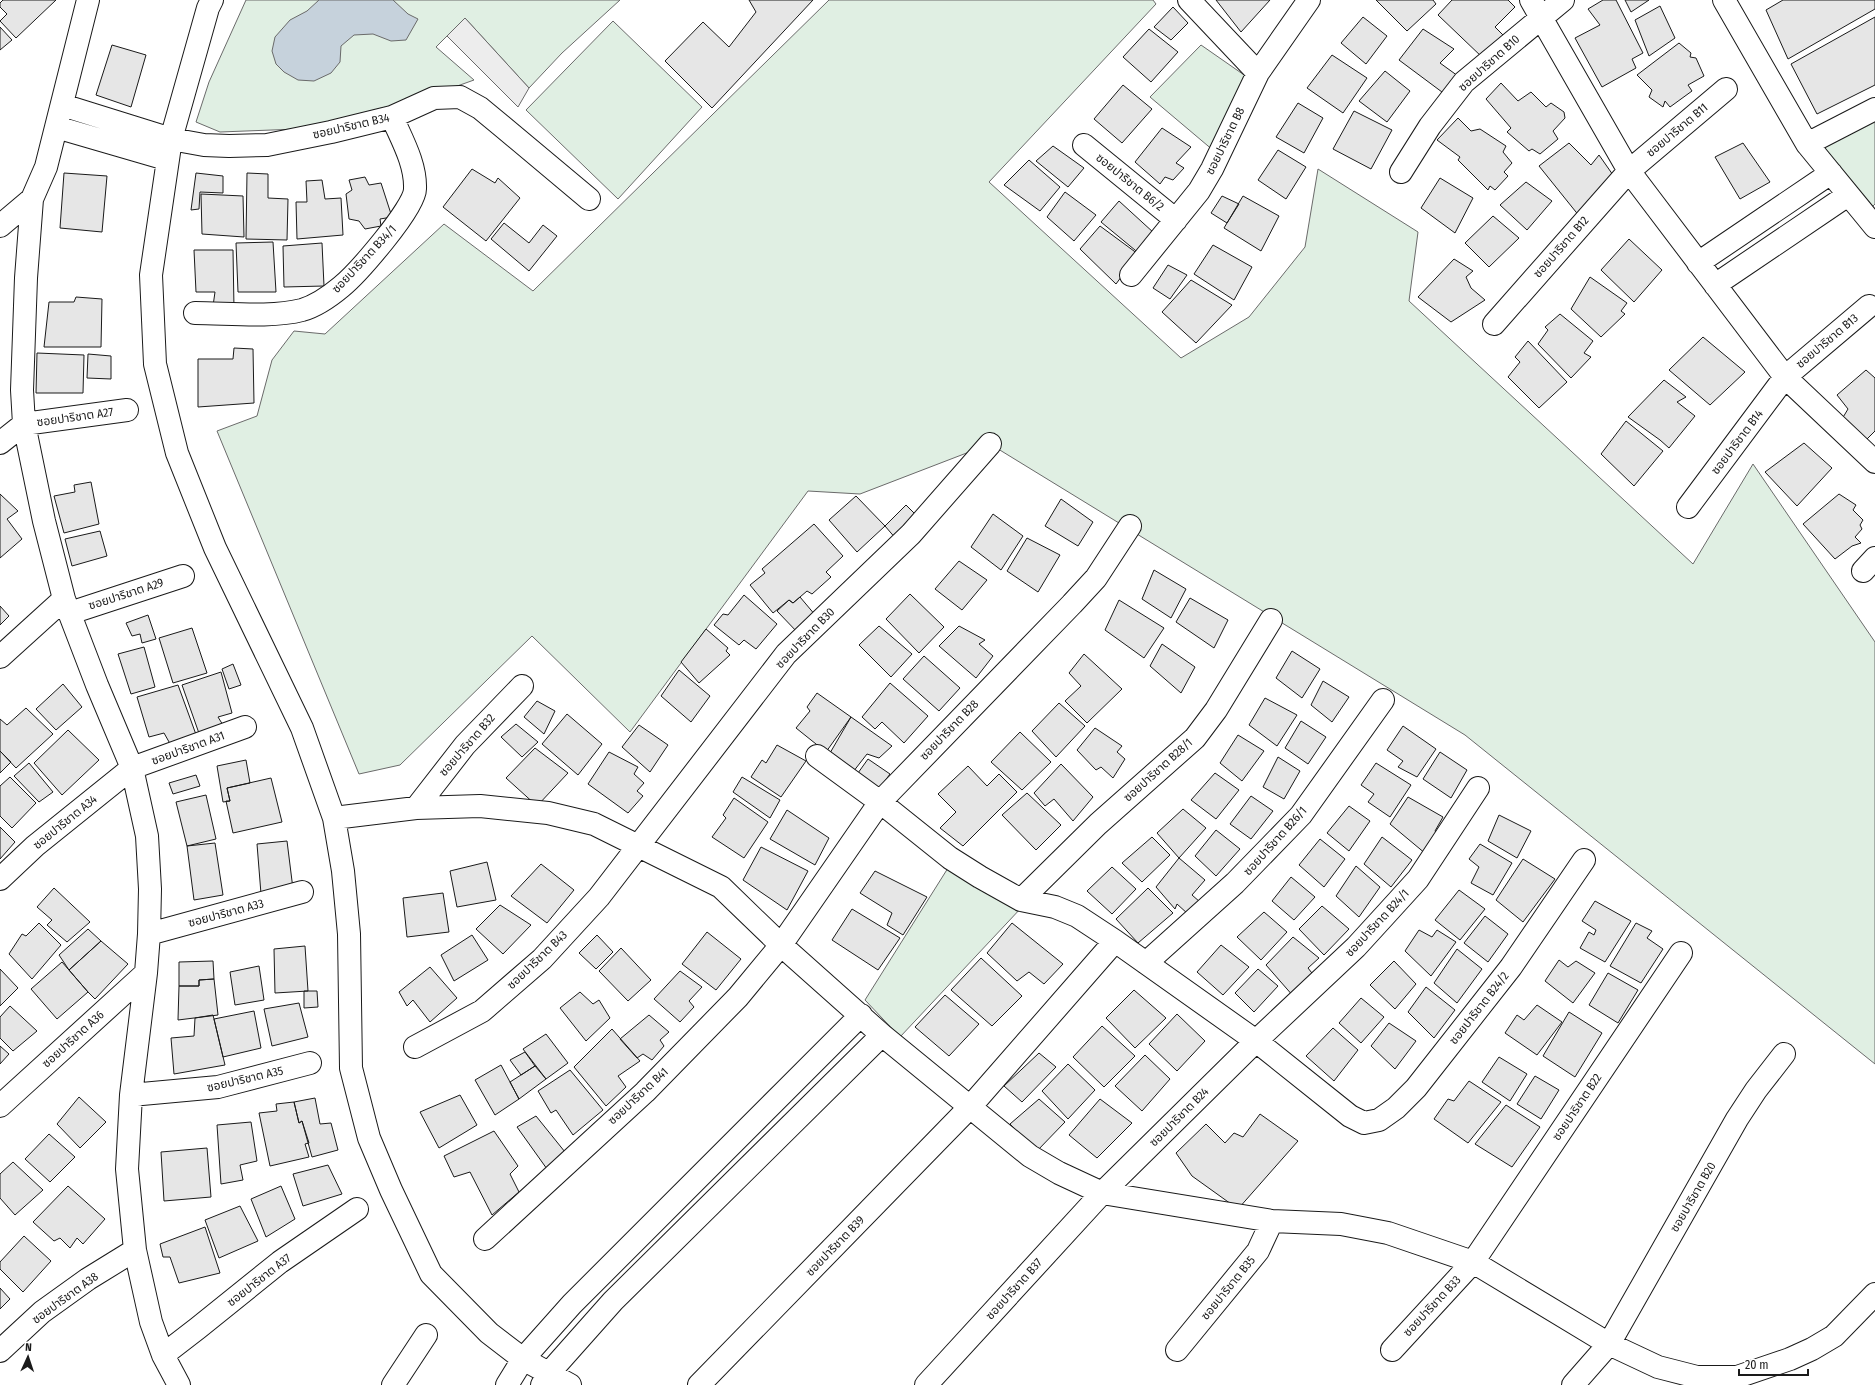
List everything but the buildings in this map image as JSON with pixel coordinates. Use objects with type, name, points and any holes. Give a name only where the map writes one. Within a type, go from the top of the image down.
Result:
[{"type":"street","points":[[88,0],[46,167],[32,199],[26,278],[22,390],[24,424],[44,521],[67,606],[97,685],[132,768],[147,836],[150,889],[149,934],[146,973],[131,1095],[127,1169],[135,1250],[151,1322],[163,1355],[179,1385]]},
{"type":"street","points":[[212,0],[208,8],[168,149],[151,276],[155,364],[177,453],[215,548],[302,728],[334,818],[343,871],[349,934],[351,1068],[370,1138],[391,1190],[431,1274],[489,1333],[523,1359],[545,1379],[570,1385]]},
{"type":"street","points":[[1190,0],[1258,73]]},
{"type":"street","name":"ซอยปาริชาต B8","points":[[1131,275],[1199,191],[1212,169],[1258,73],[1309,0]]},
{"type":"street","name":"ซอยปาริชาต B10","points":[[1401,172],[1430,126],[1464,82],[1536,9],[1563,0]]},
{"type":"street","points":[[1724,0],[1807,144],[1848,195],[1872,217]]},
{"type":"street","points":[[1536,9],[1629,171],[1785,376],[1875,462]]},
{"type":"street","name":"ซอยปาริชาต B11","points":[[1629,171],[1726,89]]},
{"type":"street","name":"ซอยปาริชาต B34","points":[[168,149],[204,145],[267,145],[392,117],[434,98],[460,97],[480,108],[589,199]]},
{"type":"street","points":[[62,104],[168,149]]},
{"type":"street","points":[[1807,144],[1875,109]]},
{"type":"street","name":"ซอยปาริชาต B34/1","points":[[195,313],[264,314],[300,310],[316,306],[341,287],[395,227],[409,206],[415,191],[414,169],[392,117]]},
{"type":"street","points":[[56,127],[168,149]]},
{"type":"street","name":"ซอยปาริชาต B6/2","points":[[1084,145],[1176,220]]},
{"type":"street","name":"ซอยปาริชาต B12","points":[[1494,324],[1629,171]]},
{"type":"street","points":[[1698,263],[1830,173]]},
{"type":"street","points":[[1715,285],[1848,195]]},
{"type":"street","points":[[0,226],[32,199]]},
{"type":"street","name":"ซอยปาริชาต B13","points":[[1785,376],[1869,306]]},
{"type":"street","name":"ซอยปาริชาต B14","points":[[1688,507],[1785,376]]},
{"type":"street","name":"ซอยปาริชาต A27","points":[[24,424],[127,410]]},
{"type":"street","points":[[0,443],[24,424]]},
{"type":"street","name":"ซอยปาริชาต B30","points":[[638,847],[786,654],[911,534],[990,444]]},
{"type":"street","name":"ซอยปาริชาต B28","points":[[781,944],[880,802],[1096,578],[1130,526]]},
{"type":"street","name":"ซอยปาริชาต A29","points":[[67,606],[183,576]]},
{"type":"street","points":[[0,657],[67,606]]},
{"type":"street","name":"ซอยปาริชาต B28/1","points":[[1021,900],[1098,824],[1195,738],[1216,710],[1271,620]]},
{"type":"street","name":"ซอยปาริชาต B32","points":[[416,808],[465,745],[522,686]]},
{"type":"street","name":"ซอยปาริชาต B26/1","points":[[1146,963],[1235,884],[1301,815],[1383,700]]},
{"type":"street","name":"ซอยปาริชาต A31","points":[[132,768],[245,728]]},
{"type":"street","name":"ซอยปาริชาต B24/2","points":[[817,756],[880,802],[950,858],[980,877],[1021,900],[1055,907],[1077,916],[1115,940],[1256,1041],[1350,1116],[1364,1123],[1379,1120],[1396,1108],[1416,1088],[1511,967],[1584,860]]},
{"type":"street","name":"ซอยปาริชาต A34","points":[[0,879],[35,846],[132,768]]},
{"type":"street","name":"ซอยปาริชาต B24/1","points":[[1256,1041],[1356,947],[1418,879],[1478,788]]},
{"type":"street","points":[[334,818],[416,808],[480,806],[548,813],[594,824],[721,887],[781,944],[882,1035],[1030,1156],[1059,1173],[1102,1193],[1272,1221],[1341,1224],[1388,1232],[1473,1262],[1609,1344],[1658,1367],[1697,1377],[1738,1381],[1812,1349],[1834,1336],[1871,1306]]},
{"type":"street","name":"ซอยปาริชาต B43","points":[[415,1047],[482,1011],[542,958],[599,897],[638,847]]},
{"type":"street","name":"ซอยปาริชาต A33","points":[[149,934],[302,892]]},
{"type":"street","name":"ซอยปาริชาต B39","points":[[700,1385],[970,1107],[1115,940]]},
{"type":"street","name":"ซอยปาริชาต B41","points":[[485,1239],[645,1092],[738,997],[781,944]]},
{"type":"street","name":"ซอยปาริชาต B22","points":[[1473,1262],[1681,953]]},
{"type":"street","name":"ซอยปาริชาต A36","points":[[0,1106],[146,973]]},
{"type":"street","points":[[507,1385],[523,1359],[572,1304],[861,1015]]},
{"type":"street","points":[[545,1379],[613,1301],[882,1035]]},
{"type":"street","name":"ซอยปาริชาต B24","points":[[1102,1193],[1256,1041]]},
{"type":"street","name":"ซอยปาริชาต B20","points":[[1573,1385],[1609,1344],[1737,1119],[1756,1090],[1784,1054]]},
{"type":"street","name":"ซอยปาริชาต A35","points":[[131,1095],[218,1088],[310,1063]]},
{"type":"street","name":"ซอยปาริชาต B37","points":[[926,1385],[1102,1193]]},
{"type":"street","name":"ซอยปาริชาต A37","points":[[163,1355],[280,1262],[357,1209]]},
{"type":"street","name":"ซอยปาริชาต B35","points":[[1176,1350],[1258,1252],[1272,1221]]},
{"type":"street","name":"ซอยปาริชาต A38","points":[[0,1352],[42,1312],[88,1279],[135,1250]]},
{"type":"street","name":"ซอยปาริชาต B33","points":[[1392,1350],[1473,1262]]},
{"type":"street","points":[[393,1385],[426,1335]]},
{"type":"green space","points":[[246,0],[620,0],[562,53],[529,88],[465,18],[436,47],[474,80],[418,100],[298,129],[220,132],[196,122],[209,82]]},
{"type":"green space","points":[[829,0],[1153,0],[1156,4],[989,182],[1181,358],[1249,317],[1305,247],[1318,169],[1418,232],[1409,301],[1693,564],[1753,464],[1875,642],[1875,1064],[1465,735],[990,444],[860,494],[808,491],[630,732],[532,636],[400,765],[359,774],[217,431],[257,416],[272,360],[294,331],[325,334],[444,224],[533,291]]},
{"type":"green space","points":[[613,21],[702,107],[618,199],[526,110]]},
{"type":"green space","points":[[1201,45],[1247,77],[1214,151],[1150,97]]},
{"type":"green space","points":[[1875,113],[1875,204],[1866,213],[1815,146]]},
{"type":"green space","points":[[948,868],[1022,907],[900,1037],[865,1000]]},
{"type":"shaded area","points":[[319,0],[393,0],[408,14],[418,19],[406,40],[391,41],[373,34],[354,35],[341,46],[340,62],[331,73],[314,81],[298,80],[284,72],[276,64],[272,51],[275,37],[290,20],[307,11]]},
{"type":"shaded area","points":[[465,18],[529,88],[518,107],[447,36]]}]
